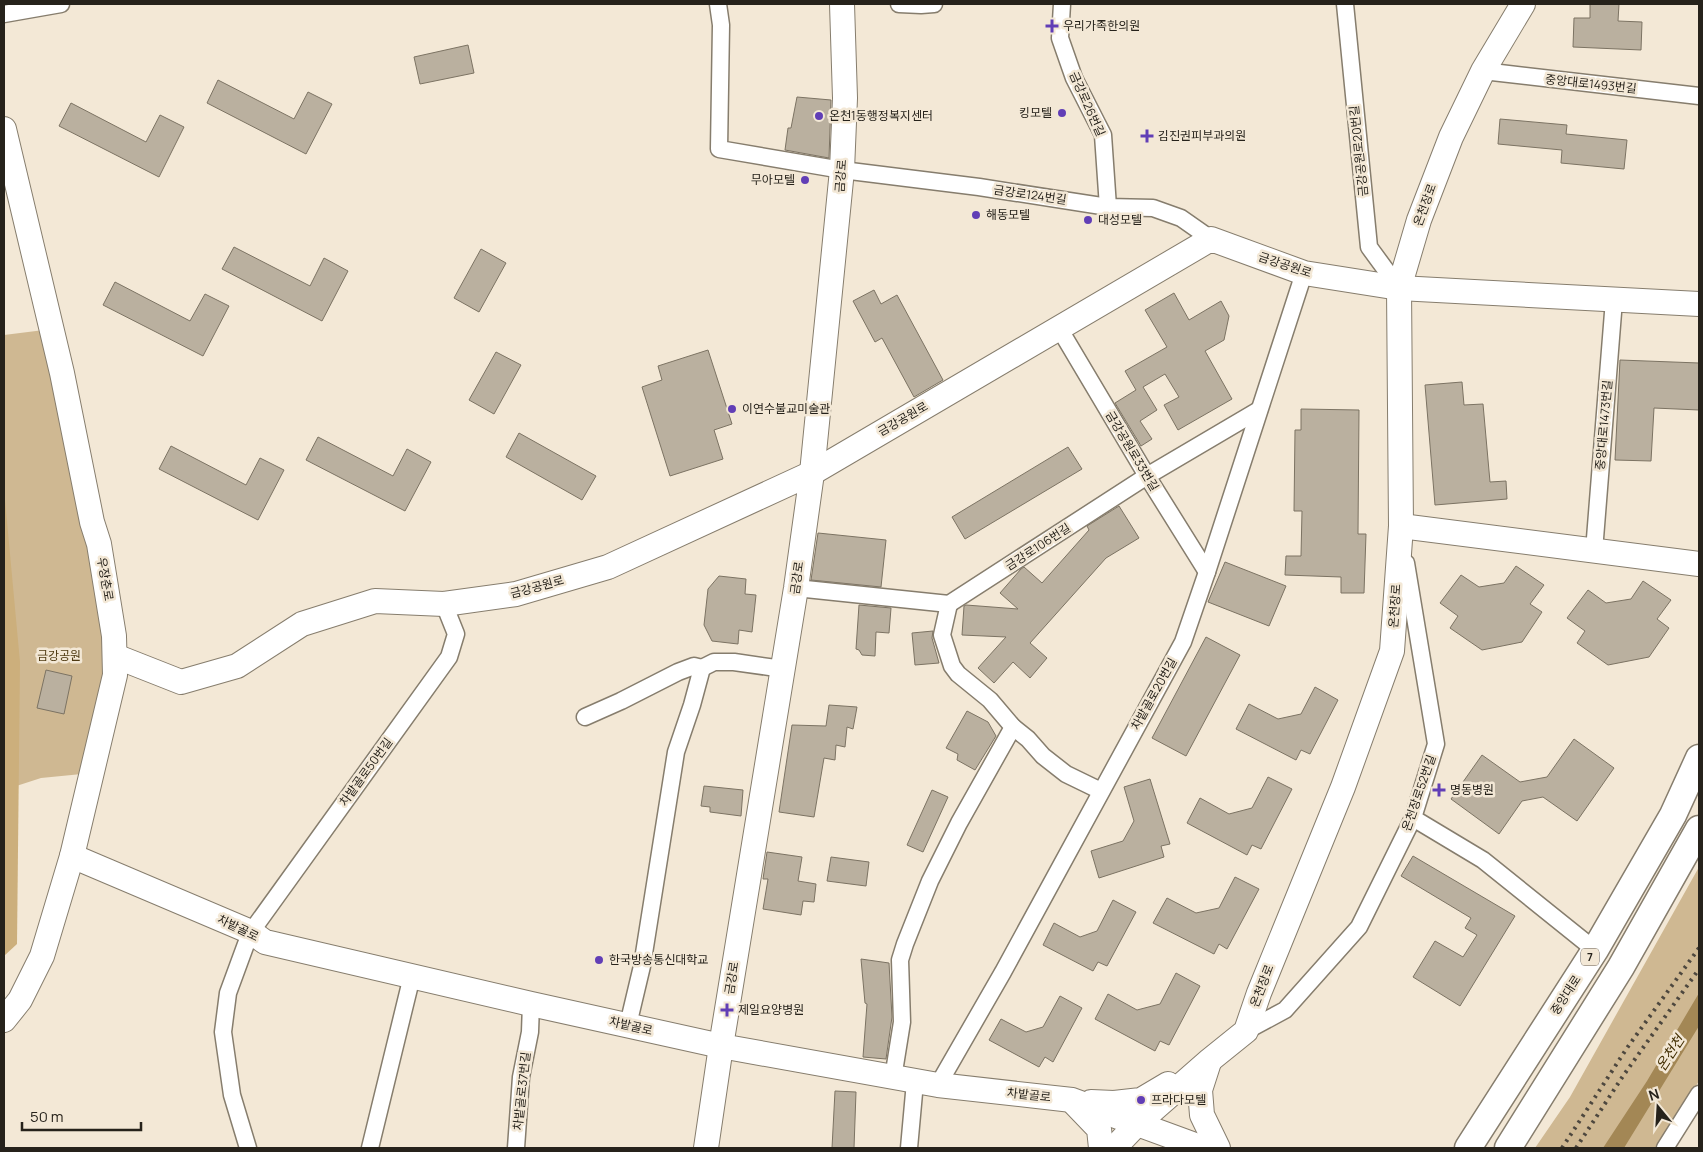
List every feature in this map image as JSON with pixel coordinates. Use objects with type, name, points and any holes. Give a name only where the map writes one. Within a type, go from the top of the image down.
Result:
[{"type":"main road","name":"중앙대로","points":[[1468,1148],[1595,950],[1673,815],[1699,758]]},
{"type":"main road","points":[[1508,1148],[1621,967],[1699,829]]},
{"type":"street","points":[[4,14],[61,4]]},
{"type":"street","name":"금강로124번길","points":[[718,4],[721,25],[719,149],[842,170],[979,187],[1108,206],[1153,208],[1181,218],[1211,239]]},
{"type":"street","name":"금강로","points":[[706,1148],[796,588],[812,473],[842,170],[845,98],[842,4]]},
{"type":"street","points":[[899,4],[934,4]]},
{"type":"street","name":"금강로26번길","points":[[1062,4],[1060,38],[1074,78],[1103,134],[1108,206]]},
{"type":"street","name":"금강공원로20번길","points":[[1344,4],[1369,247],[1399,288]]},
{"type":"street","name":"온천장로","points":[[1246,1031],[1259,993],[1344,787],[1392,651],[1401,526],[1399,288],[1419,220],[1451,137],[1483,71],[1523,4]]},
{"type":"street","name":"중앙대로1493번길","points":[[1483,71],[1699,96]]},
{"type":"street","name":"우장춘로","points":[[4,129],[60,364],[92,522],[99,544],[114,636],[116,675],[72,856],[42,956],[20,1000],[4,1020]]},
{"type":"street","name":"금강공원로","points":[[115,656],[181,682],[237,666],[302,624],[375,601],[444,604],[516,594],[608,567],[812,473],[1211,239],[1304,273],[1399,288],[1699,304]]},
{"type":"street","name":"차밭골로20번길","points":[[915,1082],[1003,972],[1100,791],[1183,642],[1304,273]]},
{"type":"street","name":"중앙대로1473번길","points":[[1594,551],[1614,300]]},
{"type":"street","name":"금강공원로33번길","points":[[1059,328],[1147,476],[1207,572]]},
{"type":"street","name":"금강로106번길","points":[[949,604],[1147,476],[1259,410]]},
{"type":"street","points":[[1401,526],[1699,564]]},
{"type":"street","name":"온천장로52번길","points":[[1246,1031],[1285,1010],[1359,928],[1413,818],[1436,744],[1401,526]]},
{"type":"street","points":[[796,588],[949,604],[942,635],[952,666],[958,674],[990,700],[1013,727],[1028,739],[1043,756],[1066,774],[1100,791]]},
{"type":"street","name":"차밭골로50번길","points":[[248,1148],[232,1095],[223,1032],[228,993],[251,932],[449,657],[456,634],[444,604]]},
{"type":"street","points":[[585,717],[694,666],[702,668],[714,662],[734,662],[783,669]]},
{"type":"street","points":[[628,1025],[642,966],[676,752],[698,686],[702,668]]},
{"type":"street","points":[[909,1148],[915,1082],[902,1022],[900,960],[930,881],[959,824],[1013,727]]},
{"type":"street","points":[[1413,818],[1483,860],[1595,950]]},
{"type":"street","name":"차밭골로","points":[[72,856],[251,932],[265,942],[721,1046],[915,1082],[1072,1100],[1203,1148]]},
{"type":"street","points":[[370,1148],[412,976]]},
{"type":"street","name":"차밭골로37번길","points":[[516,1148],[521,1077],[530,1032],[531,1004]]},
{"type":"street","points":[[1114,1148],[1137,1124],[1246,1031]]},
{"type":"street","points":[[1072,1100],[1114,1103],[1141,1100],[1210,1060]]},
{"type":"street","points":[[1210,1060],[1200,1090],[1202,1116],[1218,1148]]},
{"type":"street","points":[[1664,1148],[1699,1094]]},
{"type":"street","points":[[1072,1100],[1099,1129],[1100,1148]]},
{"type":"green space","name":"금강공원","points":[[52,329],[115,656],[92,773],[41,778],[4,790],[4,335]]},
{"type":"green space","points":[[1699,867],[1699,1081],[1656,1148],[1535,1148],[1570,1097]]},
{"type":"shaded area","points":[[4,489],[20,662],[17,944],[4,956]]},
{"type":"water","name":"온천천","points":[[1699,993],[1699,1026],[1624,1148],[1603,1148],[1647,1081]]},
{"type":"building","points":[[1590,4],[1619,4],[1618,21],[1642,22],[1641,50],[1573,47],[1574,18],[1590,18]]},
{"type":"building","points":[[468,45],[474,73],[420,84],[414,57]]},
{"type":"building","points":[[218,80],[294,119],[308,92],[332,104],[306,154],[207,103]]},
{"type":"building","points":[[797,97],[831,100],[829,158],[785,150],[788,128],[791,128]]},
{"type":"building","points":[[71,103],[146,142],[160,115],[184,127],[159,177],[59,126]]},
{"type":"building","points":[[1500,119],[1567,125],[1566,134],[1627,140],[1624,169],[1561,163],[1562,150],[1498,144]]},
{"type":"building","points":[[234,247],[310,286],[324,258],[348,271],[322,321],[222,269]]},
{"type":"building","points":[[481,249],[506,263],[479,312],[454,298]]},
{"type":"building","points":[[115,282],[190,321],[205,294],[229,306],[203,356],[103,305]]},
{"type":"building","points":[[874,290],[881,304],[897,295],[943,380],[914,397],[882,338],[875,342],[853,301]]},
{"type":"building","points":[[1174,293],[1189,320],[1221,301],[1229,316],[1224,340],[1205,351],[1232,399],[1178,430],[1164,405],[1179,397],[1165,374],[1143,387],[1157,410],[1140,421],[1152,439],[1141,446],[1115,403],[1136,390],[1125,371],[1167,347],[1145,310]]},
{"type":"building","points":[[708,350],[732,424],[714,430],[723,459],[670,476],[642,387],[662,380],[658,366]]},
{"type":"building","points":[[496,352],[521,365],[494,414],[469,400]]},
{"type":"building","points":[[1620,360],[1699,363],[1699,410],[1654,408],[1651,461],[1615,460]]},
{"type":"building","points":[[1462,382],[1464,405],[1483,404],[1490,482],[1506,481],[1507,499],[1435,505],[1425,385]]},
{"type":"building","points":[[1301,409],[1359,410],[1358,534],[1366,534],[1364,593],[1341,593],[1341,577],[1285,575],[1286,556],[1301,556],[1302,511],[1294,511],[1295,430],[1301,430]]},
{"type":"building","points":[[519,433],[596,476],[582,500],[506,457]]},
{"type":"building","points":[[318,437],[393,476],[407,449],[431,462],[405,511],[306,460]]},
{"type":"building","points":[[171,446],[246,485],[260,458],[284,470],[258,520],[159,469]]},
{"type":"building","points":[[1068,447],[1082,469],[965,539],[952,517]]},
{"type":"building","points":[[1119,506],[1139,538],[1106,558],[1030,643],[1047,658],[1030,678],[1013,662],[994,683],[978,668],[1006,637],[962,635],[964,606],[1018,609],[1000,593],[1021,569],[1024,567],[1042,583],[1089,530],[1087,526]]},
{"type":"building","points":[[818,533],[886,540],[881,587],[811,580]]},
{"type":"building","points":[[1225,562],[1286,586],[1269,626],[1208,602]]},
{"type":"building","points":[[1516,566],[1544,585],[1530,604],[1542,612],[1522,642],[1482,650],[1450,628],[1458,616],[1440,603],[1461,575],[1479,587],[1504,583]]},
{"type":"building","points":[[719,576],[746,579],[745,594],[756,595],[752,632],[739,630],[738,644],[712,641],[704,625],[708,589]]},
{"type":"building","points":[[1643,581],[1671,600],[1657,619],[1669,628],[1649,657],[1608,665],[1577,643],[1585,631],[1567,618],[1588,590],[1606,603],[1631,599]]},
{"type":"building","points":[[859,605],[891,608],[889,633],[876,632],[875,656],[862,655],[856,649]]},
{"type":"building","points":[[933,631],[932,638],[939,663],[915,665],[912,633]]},
{"type":"building","points":[[1206,637],[1240,655],[1186,756],[1152,738]]},
{"type":"building","points":[[46,670],[72,676],[64,714],[37,708]]},
{"type":"building","points":[[1315,687],[1338,700],[1310,754],[1301,750],[1296,760],[1236,729],[1249,704],[1278,719],[1301,714]]},
{"type":"building","points":[[829,705],[857,707],[853,729],[847,727],[845,747],[836,745],[835,760],[824,758],[814,817],[779,812],[792,725],[826,726]]},
{"type":"building","points":[[967,711],[988,722],[996,736],[975,770],[957,760],[958,754],[946,748]]},
{"type":"building","points":[[1574,739],[1614,768],[1577,821],[1543,797],[1522,801],[1499,834],[1451,799],[1482,755],[1520,782],[1547,777]]},
{"type":"building","points":[[1268,777],[1292,789],[1261,849],[1252,845],[1247,855],[1187,823],[1200,798],[1229,814],[1252,808]]},
{"type":"building","points":[[1150,779],[1170,844],[1161,846],[1164,857],[1099,878],[1091,851],[1123,841],[1134,821],[1124,787]]},
{"type":"building","points":[[704,786],[743,790],[741,816],[710,812],[710,807],[701,806]]},
{"type":"building","points":[[932,790],[948,797],[923,852],[907,845]]},
{"type":"building","points":[[767,852],[802,857],[798,881],[816,884],[814,902],[803,901],[801,915],[763,909],[768,879],[763,879]]},
{"type":"building","points":[[1413,856],[1515,916],[1460,1006],[1413,977],[1435,941],[1463,957],[1477,935],[1465,928],[1471,918],[1401,876]]},
{"type":"building","points":[[831,857],[869,862],[866,886],[827,881]]},
{"type":"building","points":[[1235,877],[1259,889],[1227,949],[1219,944],[1214,954],[1153,923],[1167,898],[1196,913],[1219,908]]},
{"type":"building","points":[[1113,900],[1136,912],[1107,966],[1098,962],[1093,971],[1043,945],[1054,923],[1080,937],[1097,931]]},
{"type":"building","points":[[861,959],[889,963],[892,1017],[886,1059],[863,1057],[867,1004],[865,1003]]},
{"type":"building","points":[[1176,973],[1200,986],[1169,1045],[1160,1041],[1155,1051],[1095,1019],[1108,994],[1137,1010],[1160,1004]]},
{"type":"building","points":[[1060,996],[1082,1008],[1053,1062],[1045,1057],[1039,1067],[989,1040],[1001,1019],[1026,1032],[1043,1027]]},
{"type":"building","points":[[835,1091],[856,1092],[854,1148],[832,1148]]},
{"type":"railway","points":[[1562,1148],[1627,1048],[1699,948]]},
{"type":"railway","points":[[1576,1148],[1623,1076],[1699,969]]},
{"type":"place","name":"우리가족한의원","points":[[1052,26]]},
{"type":"place","name":"킹모텔","points":[[1062,113]]},
{"type":"place","name":"온천1동행정복지센터","points":[[819,116]]},
{"type":"place","name":"김진권피부과의원","points":[[1147,136]]},
{"type":"place","name":"무아모텔","points":[[805,180]]},
{"type":"place","name":"해동모텔","points":[[976,215]]},
{"type":"place","name":"대성모텔","points":[[1088,220]]},
{"type":"place","name":"이연수불교미술관","points":[[732,409]]},
{"type":"place","name":"명동병원","points":[[1439,790]]},
{"type":"place","name":"한국방송통신대학교","points":[[599,960]]},
{"type":"place","name":"제일요양병원","points":[[727,1010]]},
{"type":"place","name":"프라다모텔","points":[[1141,1100]]}]
